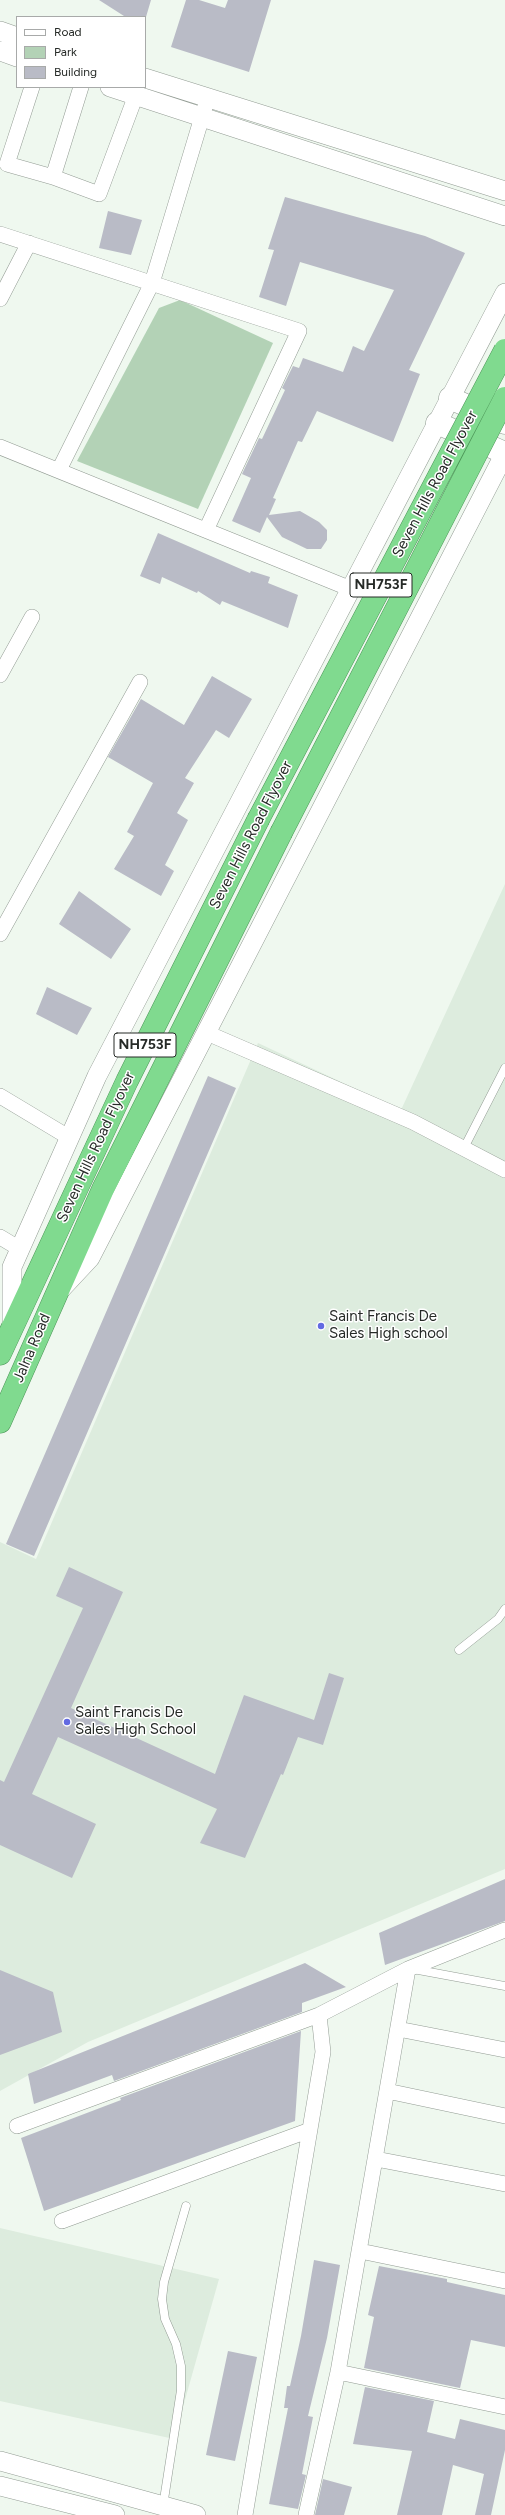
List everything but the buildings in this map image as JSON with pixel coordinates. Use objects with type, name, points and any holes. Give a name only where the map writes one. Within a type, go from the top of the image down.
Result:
[{"type":"highway","name":"Seven Hills Road Flyover","points":[[6,1323],[37,1273],[127,1081],[254,827],[505,350]]},
{"type":"highway","name":"Seven Hills Road Flyover","points":[[55,1296],[77,1246],[185,1022],[505,398]]},
{"type":"highway","name":"Jalna Road","points":[[0,1422],[55,1296]]},
{"type":"highway","name":"Jalna Road","points":[[0,1354],[6,1323]]},
{"type":"main road","points":[[450,398],[505,423]]},
{"type":"main road","points":[[437,422],[505,453]]},
{"type":"street","points":[[0,31],[16,37]]},
{"type":"street","points":[[0,51],[16,57]]},
{"type":"street","points":[[146,78],[207,99],[505,191]]},
{"type":"street","points":[[32,88],[8,164],[53,177],[99,194],[136,95]]},
{"type":"street","points":[[53,177],[81,88]]},
{"type":"street","points":[[113,88],[505,216]]},
{"type":"street","points":[[58,470],[152,283],[207,99]]},
{"type":"street","points":[[0,234],[299,331],[206,530]]},
{"type":"street","points":[[0,299],[29,243]]},
{"type":"street","points":[[6,1323],[12,1267],[97,1076],[505,293]]},
{"type":"street","points":[[0,447],[351,589]]},
{"type":"street","points":[[55,1296],[90,1258],[505,453]]},
{"type":"street","points":[[0,675],[32,616]]},
{"type":"street","points":[[1,930],[140,682]]},
{"type":"street","points":[[206,1033],[413,1122],[505,1170]]},
{"type":"street","points":[[0,1096],[70,1138]]},
{"type":"street","points":[[0,1237],[20,1249]]},
{"type":"street","points":[[17,2126],[319,2015],[408,1969],[505,1930]]},
{"type":"street","points":[[306,2515],[338,2372],[408,1969]]},
{"type":"street","points":[[245,2515],[323,2052],[319,2015]]},
{"type":"street","points":[[398,2029],[505,2050]]},
{"type":"street","points":[[387,2091],[505,2116]]},
{"type":"street","points":[[62,2221],[310,2130]]},
{"type":"street","points":[[376,2159],[505,2184]]},
{"type":"street","points":[[360,2251],[505,2281]]},
{"type":"street","points":[[338,2372],[505,2407]]},
{"type":"street","points":[[0,2461],[196,2515]]},
{"type":"street","points":[[0,2486],[115,2515]]},
{"type":"lane","points":[[464,1148],[505,1068]]},
{"type":"lane","points":[[459,1650],[498,1619],[505,1609]]},
{"type":"lane","points":[[408,1969],[505,1986]]},
{"type":"lane","points":[[163,2506],[181,2390],[181,2366],[176,2344],[165,2319],[162,2299],[164,2282],[186,2206]]},
{"type":"shaded area","name":"Saint Francis De Sales High school","points":[[505,884],[505,1869],[88,2042],[0,2091],[0,1542],[36,1559],[258,1043],[401,1110]]},
{"type":"shaded area","points":[[0,2228],[219,2279],[174,2439],[0,2401]]},
{"type":"green space","points":[[180,300],[273,343],[198,509],[77,461],[159,308]]},
{"type":"place","name":"Saint Francis De Sales High school","points":[[321,1326]]},
{"type":"place","name":"Saint Francis De Sales High School","points":[[67,1722]]}]
